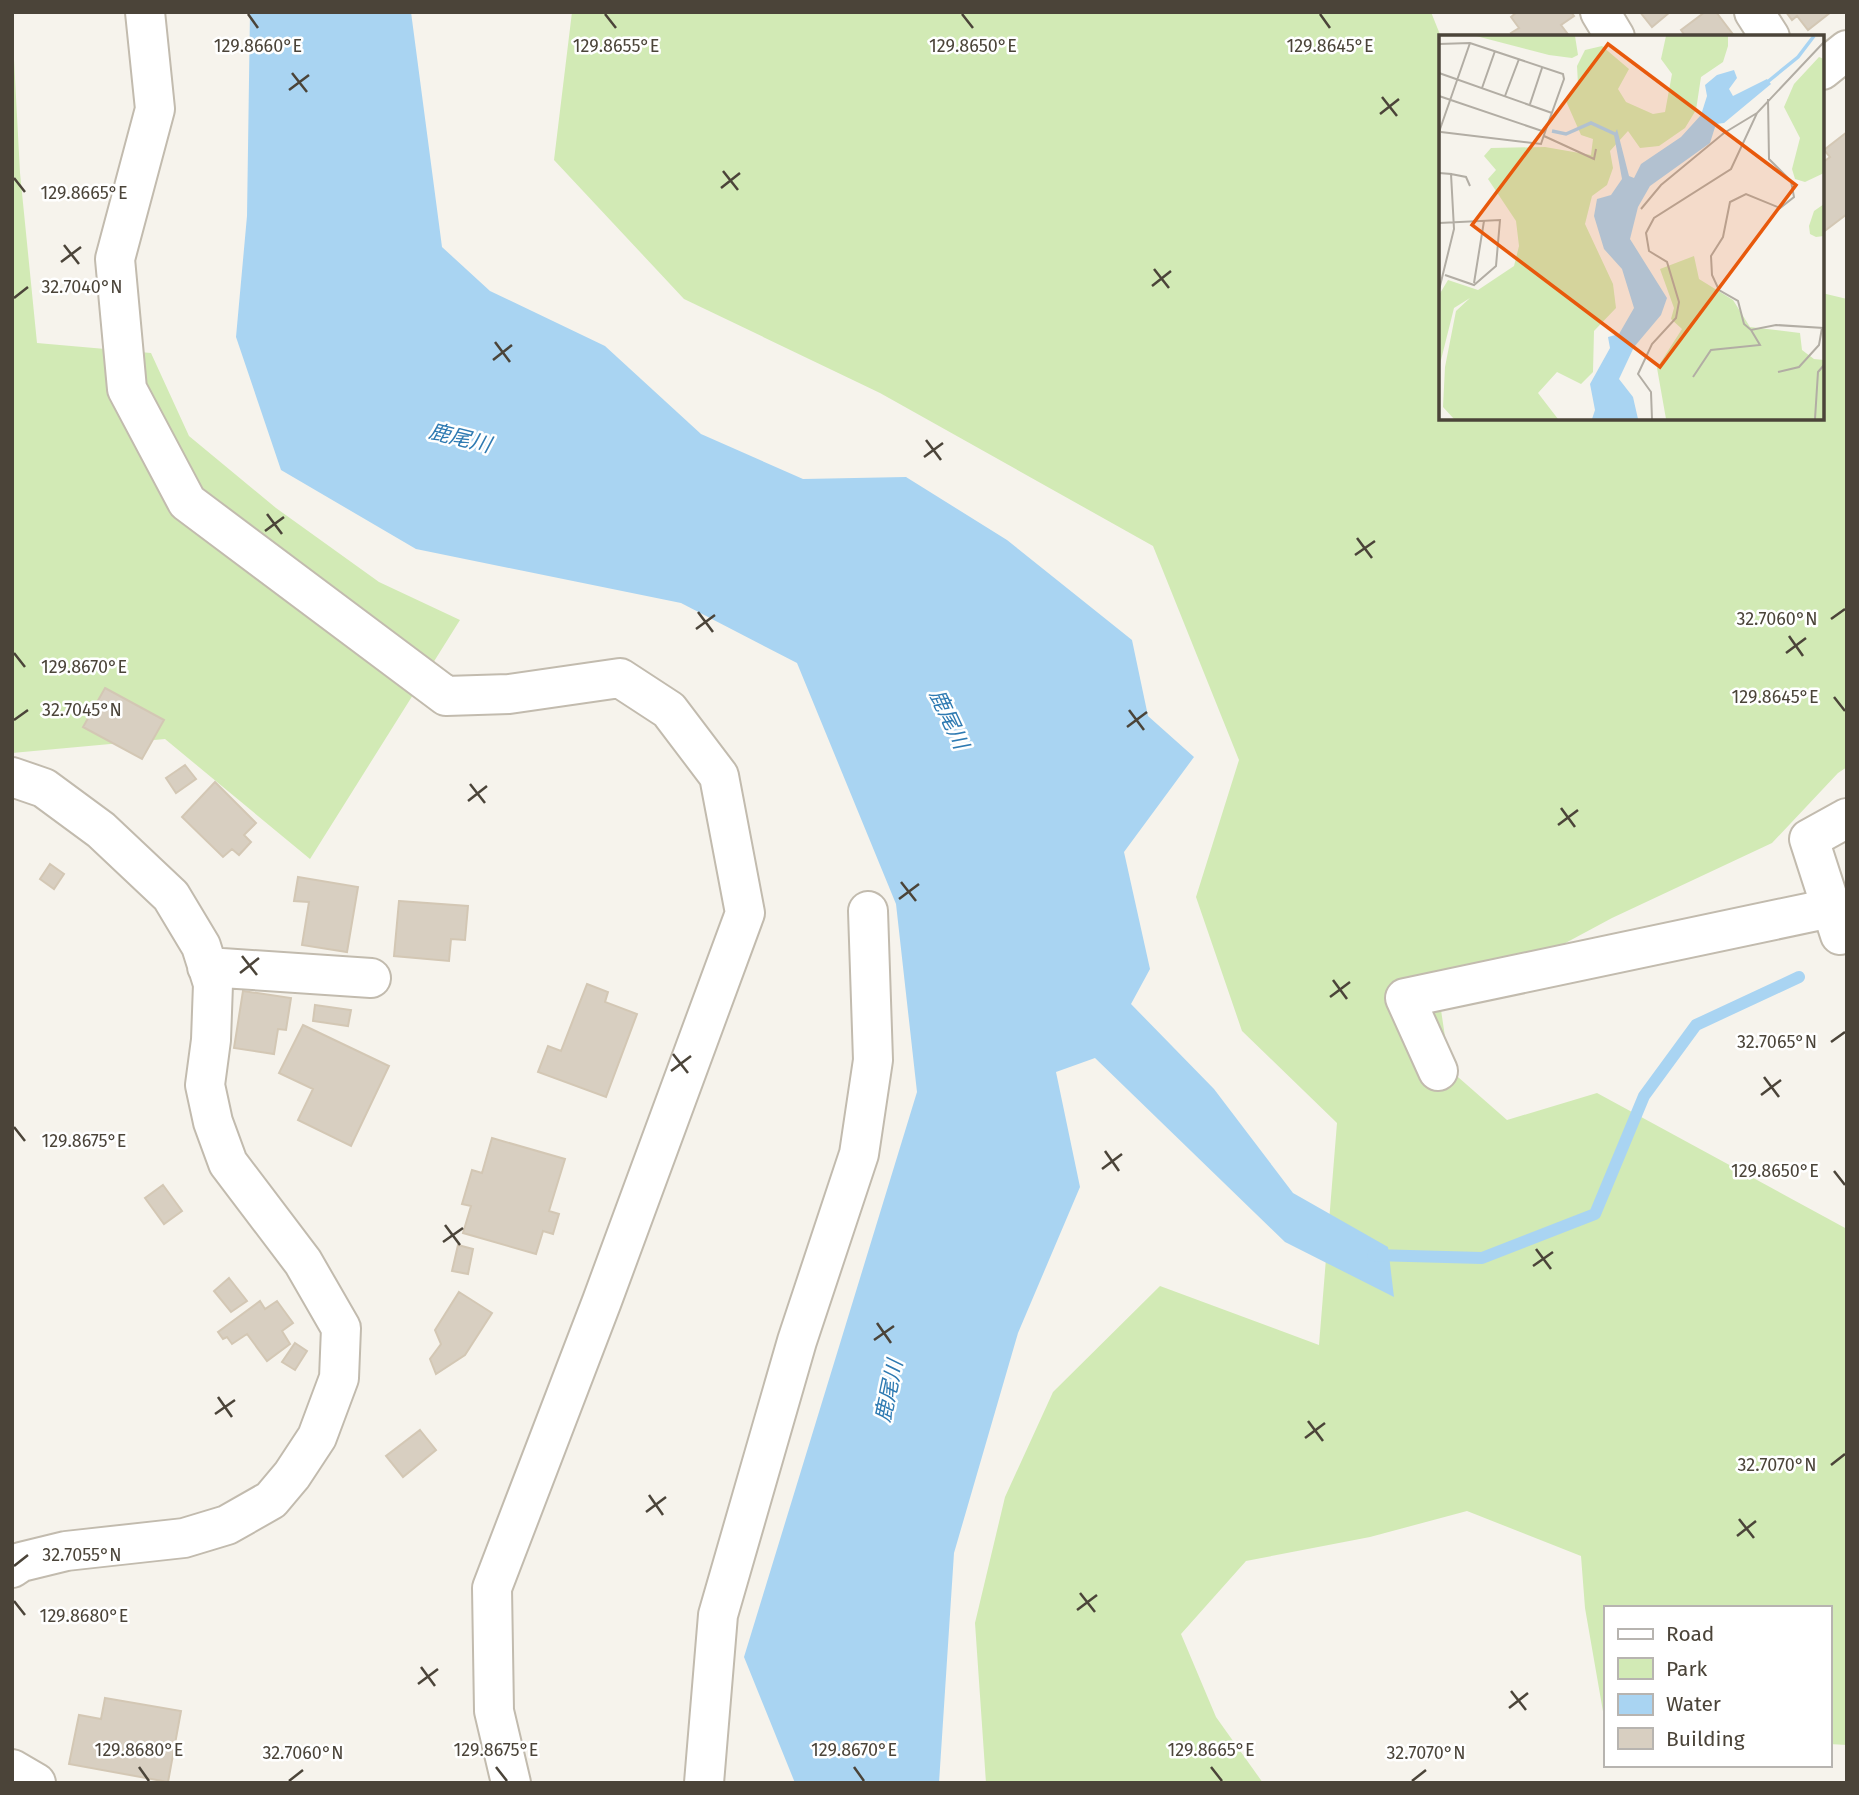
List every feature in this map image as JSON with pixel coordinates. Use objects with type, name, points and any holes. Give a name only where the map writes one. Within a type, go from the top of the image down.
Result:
[{"type":"street","points":[[145,12],[155,109],[115,259],[116,272],[127,388],[187,502],[446,696],[509,694],[620,678],[669,710],[719,776],[745,912],[602,1301],[492,1588],[494,1711],[511,1783]]},
{"type":"street","points":[[1600,12],[1614,35]]},
{"type":"street","points":[[1754,12],[1769,35]]},
{"type":"street","points":[[1824,68],[1847,50]]},
{"type":"street","points":[[12,777],[44,788],[92,823],[172,896],[201,946],[213,984],[211,1040],[205,1085],[213,1122],[228,1163],[303,1262],[341,1328],[339,1378],[317,1437],[292,1475],[271,1500],[227,1525],[184,1538],[66,1551],[21,1562],[12,1568]]},
{"type":"street","points":[[1438,1072],[1405,998],[1841,934],[1809,839],[1847,818]]},
{"type":"street","points":[[704,1783],[718,1615],[797,1341],[859,1154],[873,1060],[868,911]]},
{"type":"street","points":[[207,967],[371,978]]},
{"type":"street","points":[[12,1769],[36,1783]]},
{"type":"green space","points":[[572,12],[1431,12],[1440,35],[1439,420],[1824,420],[1824,293],[1847,299],[1847,767],[1838,773],[1772,843],[1612,918],[1441,1010],[1450,1070],[1507,1120],[1597,1093],[1847,1229],[1847,1745],[1831,1744],[1831,1606],[1604,1606],[1604,1717],[1585,1608],[1581,1556],[1467,1511],[1370,1537],[1246,1561],[1181,1634],[1216,1717],[1263,1783],[986,1783],[975,1623],[1005,1497],[1053,1392],[1160,1286],[1319,1345],[1337,1123],[1242,1031],[1196,897],[1239,760],[1153,546],[880,393],[684,299],[554,160]]},
{"type":"green space","points":[[12,21],[20,173],[37,343],[151,353],[189,436],[276,508],[379,582],[460,620],[310,859],[165,739],[12,753]]},
{"type":"water","name":"鹿尾川","points":[[250,12],[411,12],[442,247],[490,291],[605,346],[701,434],[803,479],[906,477],[1007,540],[1132,640],[1148,716],[1194,757],[1124,852],[1150,969],[1131,1004],[1214,1089],[1293,1193],[1388,1247],[1394,1297],[1285,1242],[1095,1058],[1056,1072],[1080,1187],[1018,1333],[954,1553],[939,1783],[795,1783],[744,1657],[917,1092],[896,904],[797,663],[681,603],[416,549],[281,470],[236,337],[247,216]]},
{"type":"building","points":[[1517,12],[1571,12],[1574,16],[1561,25],[1568,35],[1512,35],[1511,33],[1519,28],[1511,17]]},
{"type":"building","points":[[1640,12],[1670,12],[1652,27]]},
{"type":"building","points":[[1705,12],[1716,12],[1733,35],[1685,35],[1681,30]]},
{"type":"building","points":[[1786,12],[1831,12],[1808,30],[1797,16],[1792,20]]},
{"type":"building","points":[[1847,132],[1847,214],[1824,231],[1824,162],[1830,157],[1824,150]]},
{"type":"building","points":[[105,688],[164,720],[142,759],[83,727]]},
{"type":"building","points":[[185,765],[196,779],[176,793],[166,778]]},
{"type":"building","points":[[215,782],[256,823],[244,835],[251,842],[239,855],[232,849],[223,857],[182,817]]},
{"type":"building","points":[[50,864],[64,874],[54,889],[40,879]]},
{"type":"building","points":[[298,877],[358,887],[347,952],[302,945],[309,902],[294,901]]},
{"type":"building","points":[[399,901],[468,906],[465,940],[451,939],[449,961],[394,956]]},
{"type":"building","points":[[587,984],[608,992],[605,1002],[637,1014],[606,1097],[538,1072],[548,1046],[561,1051]]},
{"type":"building","points":[[243,991],[291,998],[286,1030],[278,1029],[274,1054],[234,1048]]},
{"type":"building","points":[[315,1005],[351,1010],[348,1026],[313,1021]]},
{"type":"building","points":[[303,1025],[389,1066],[351,1146],[298,1120],[313,1089],[279,1073]]},
{"type":"building","points":[[492,1138],[565,1159],[549,1211],[559,1214],[553,1234],[543,1231],[536,1254],[463,1233],[471,1206],[462,1204],[472,1170],[482,1173]]},
{"type":"building","points":[[163,1185],[182,1211],[164,1224],[145,1198]]},
{"type":"building","points":[[458,1245],[473,1249],[468,1274],[452,1271]]},
{"type":"building","points":[[229,1278],[247,1301],[231,1312],[214,1291]]},
{"type":"building","points":[[459,1292],[492,1313],[465,1355],[436,1374],[430,1359],[441,1344],[435,1330]]},
{"type":"building","points":[[260,1301],[265,1309],[277,1301],[293,1323],[282,1331],[290,1344],[267,1361],[247,1334],[232,1344],[218,1332]]},
{"type":"building","points":[[295,1343],[307,1351],[295,1370],[282,1362]]},
{"type":"building","points":[[420,1430],[436,1450],[403,1477],[386,1456]]},
{"type":"building","points":[[105,1698],[181,1711],[168,1782],[69,1764],[79,1715],[101,1719]]},
{"type":"waterway","points":[[1373,1255],[1482,1258],[1595,1214],[1644,1096],[1696,1025],[1799,977]]}]
